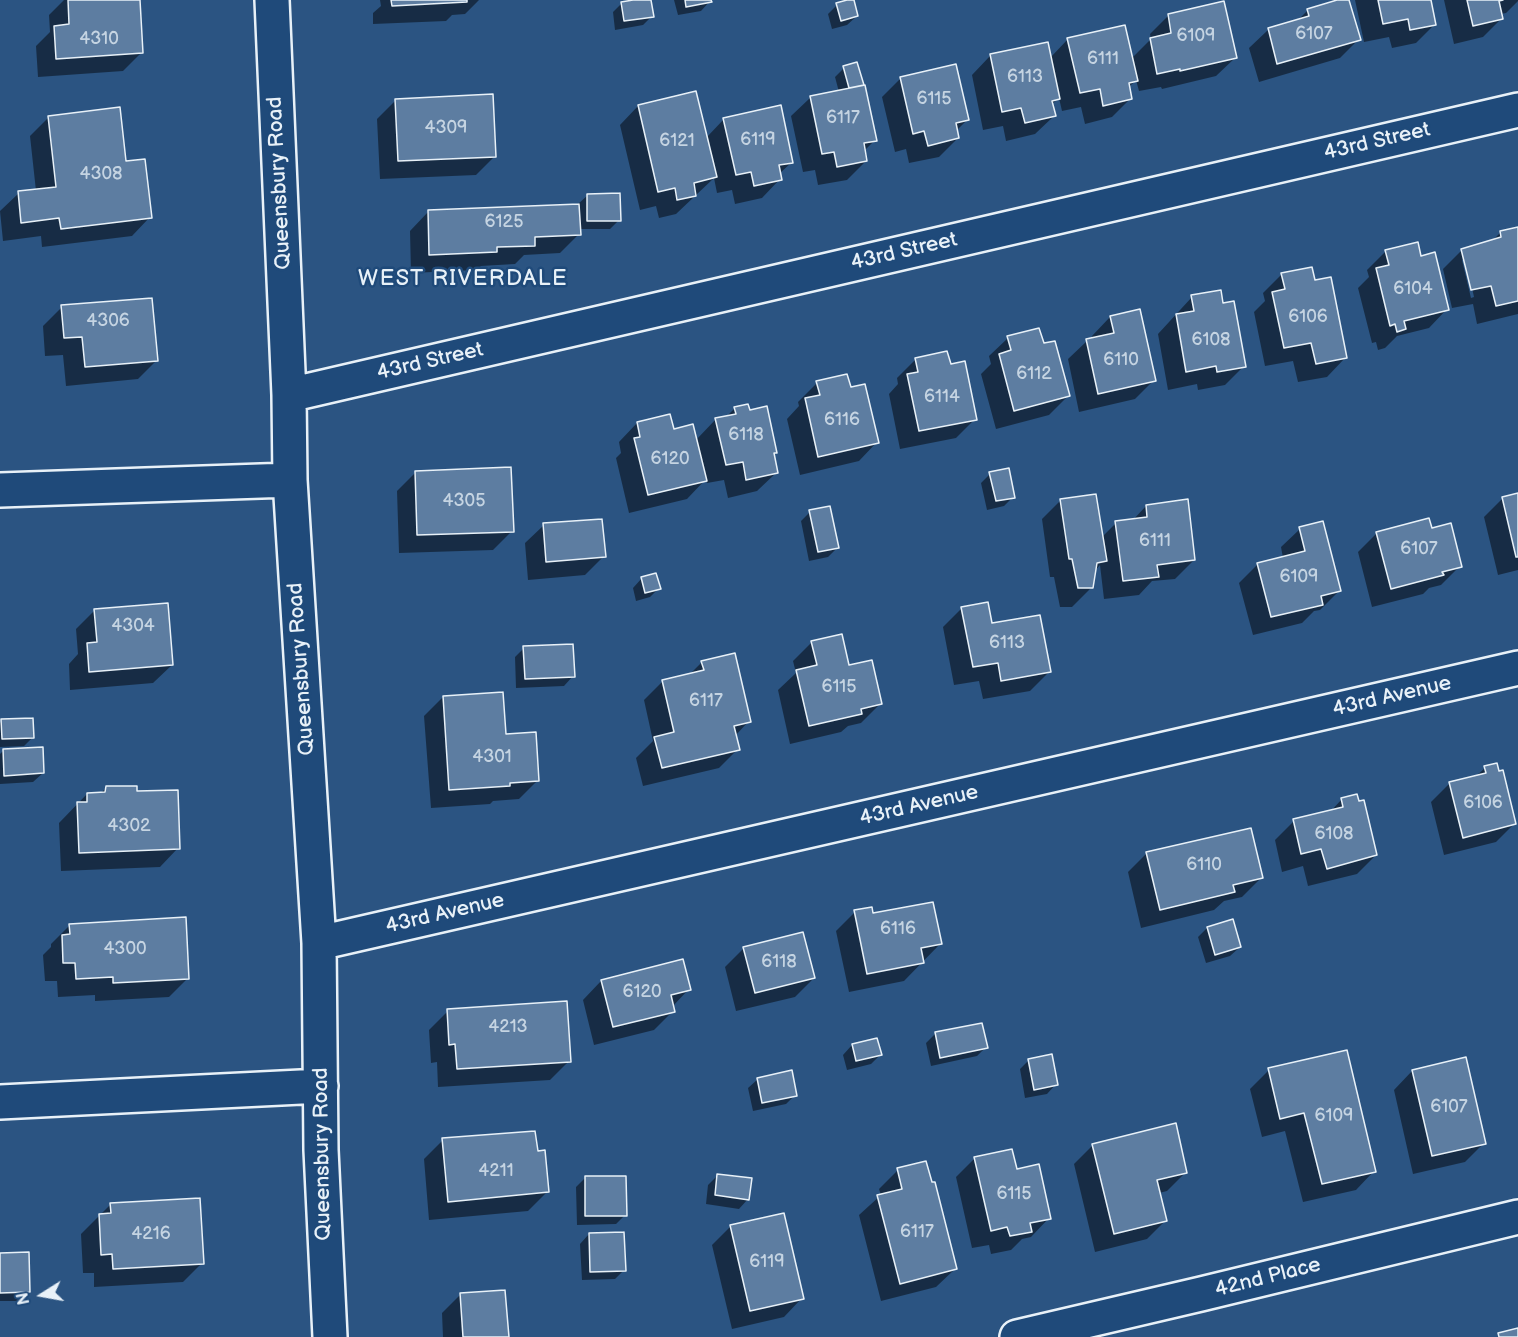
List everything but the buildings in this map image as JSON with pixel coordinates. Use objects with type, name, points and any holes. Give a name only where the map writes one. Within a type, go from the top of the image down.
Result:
[{"type":"street","name":"Queensbury Road","points":[[272,0],[289,395],[290,480],[319,943],[321,1149],[330,1337]]},
{"type":"street","name":"43rd Street","points":[[289,395],[1518,110]]},
{"type":"street","points":[[0,490],[290,480]]},
{"type":"street","name":"43rd Avenue","points":[[319,943],[1518,669]]},
{"type":"street","points":[[0,1102],[321,1086]]},
{"type":"street","name":"42nd Place","points":[[1017,1337],[1518,1217]]},
{"type":"district","name":"WEST RIVERDALE","points":[[463,279]]}]
